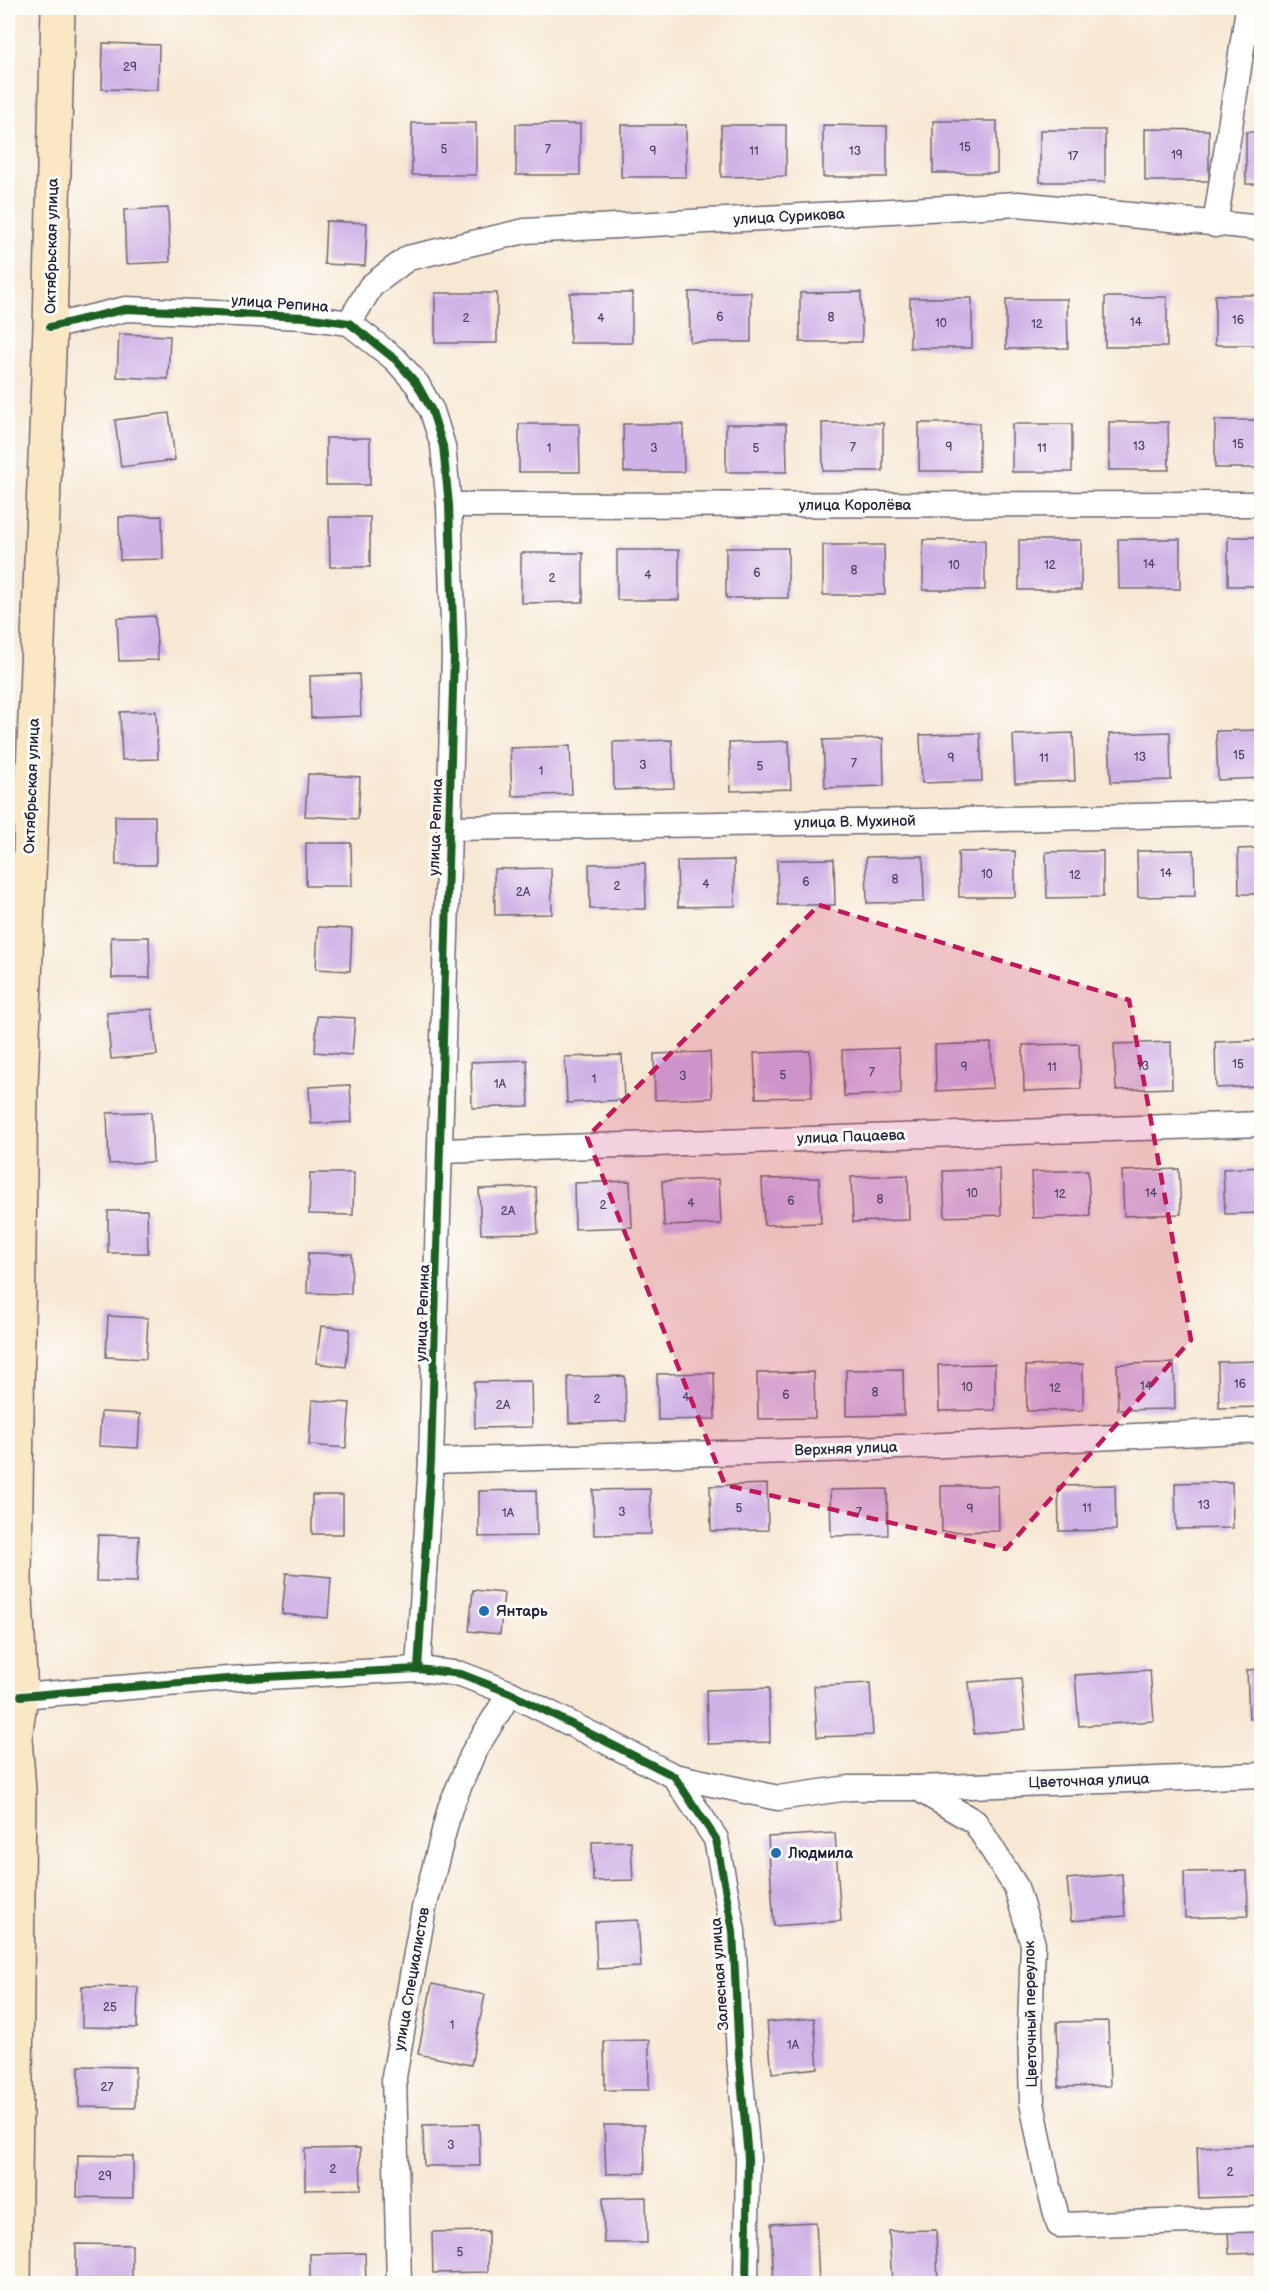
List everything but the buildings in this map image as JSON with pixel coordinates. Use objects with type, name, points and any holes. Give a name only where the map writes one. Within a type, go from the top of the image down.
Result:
[{"type":"main road","name":"Октябрьская улица","points":[[14,2283],[19,1790],[15,1738],[21,1696],[15,1579],[21,1086],[50,327],[58,8]]},
{"type":"street","points":[[1215,225],[1248,8]]},
{"type":"street","name":"улица Сурикова","points":[[349,323],[371,286],[408,258],[525,231],[1018,204],[1262,228]]},
{"type":"street","name":"улица Репина","points":[[50,327],[126,309],[305,317],[349,323],[396,360],[417,384],[432,411],[443,446],[449,505],[454,654],[431,1461],[418,1669]]},
{"type":"street","name":"улица Королёва","points":[[449,505],[1262,504]]},
{"type":"street","name":"улица В. Мухиной","points":[[449,828],[1262,813]]},
{"type":"street","name":"улица Пацаева","points":[[441,1151],[1262,1124]]},
{"type":"street","name":"Верхняя улица","points":[[431,1461],[858,1449],[1262,1430]]},
{"type":"street","name":"Залесная улица","points":[[21,1696],[228,1679],[418,1669],[461,1674],[510,1693],[674,1776],[716,1839],[733,1931],[739,2057],[748,2157],[746,2283]]},
{"type":"street","name":"улица Специалистов","points":[[399,2283],[394,2077],[424,1908],[450,1808],[474,1751],[510,1693]]},
{"type":"street","name":"Цветочная улица","points":[[674,1776],[778,1798],[849,1788],[917,1788],[1262,1775]]},
{"type":"street","name":"Цветочный переулок","points":[[917,1788],[975,1822],[1016,1887],[1033,1944],[1030,2026],[1032,2103],[1059,2225],[1262,2219]]},
{"type":"highlighted area","points":[[819,905],[1129,1000],[1191,1340],[1006,1549],[725,1485],[587,1137]]},
{"type":"cycle path","points":[[50,327],[126,309],[305,317],[349,323],[396,360],[417,384],[432,411],[443,446],[449,505],[454,654],[431,1461],[418,1669]]},
{"type":"cycle path","points":[[21,1696],[228,1679],[418,1669],[461,1674],[510,1693],[674,1776],[716,1839],[733,1931],[739,2057],[748,2158],[746,2284]]},
{"type":"place","name":"Янтарь","points":[[484,1611]]},
{"type":"place","name":"Людмила","points":[[776,1853]]}]
